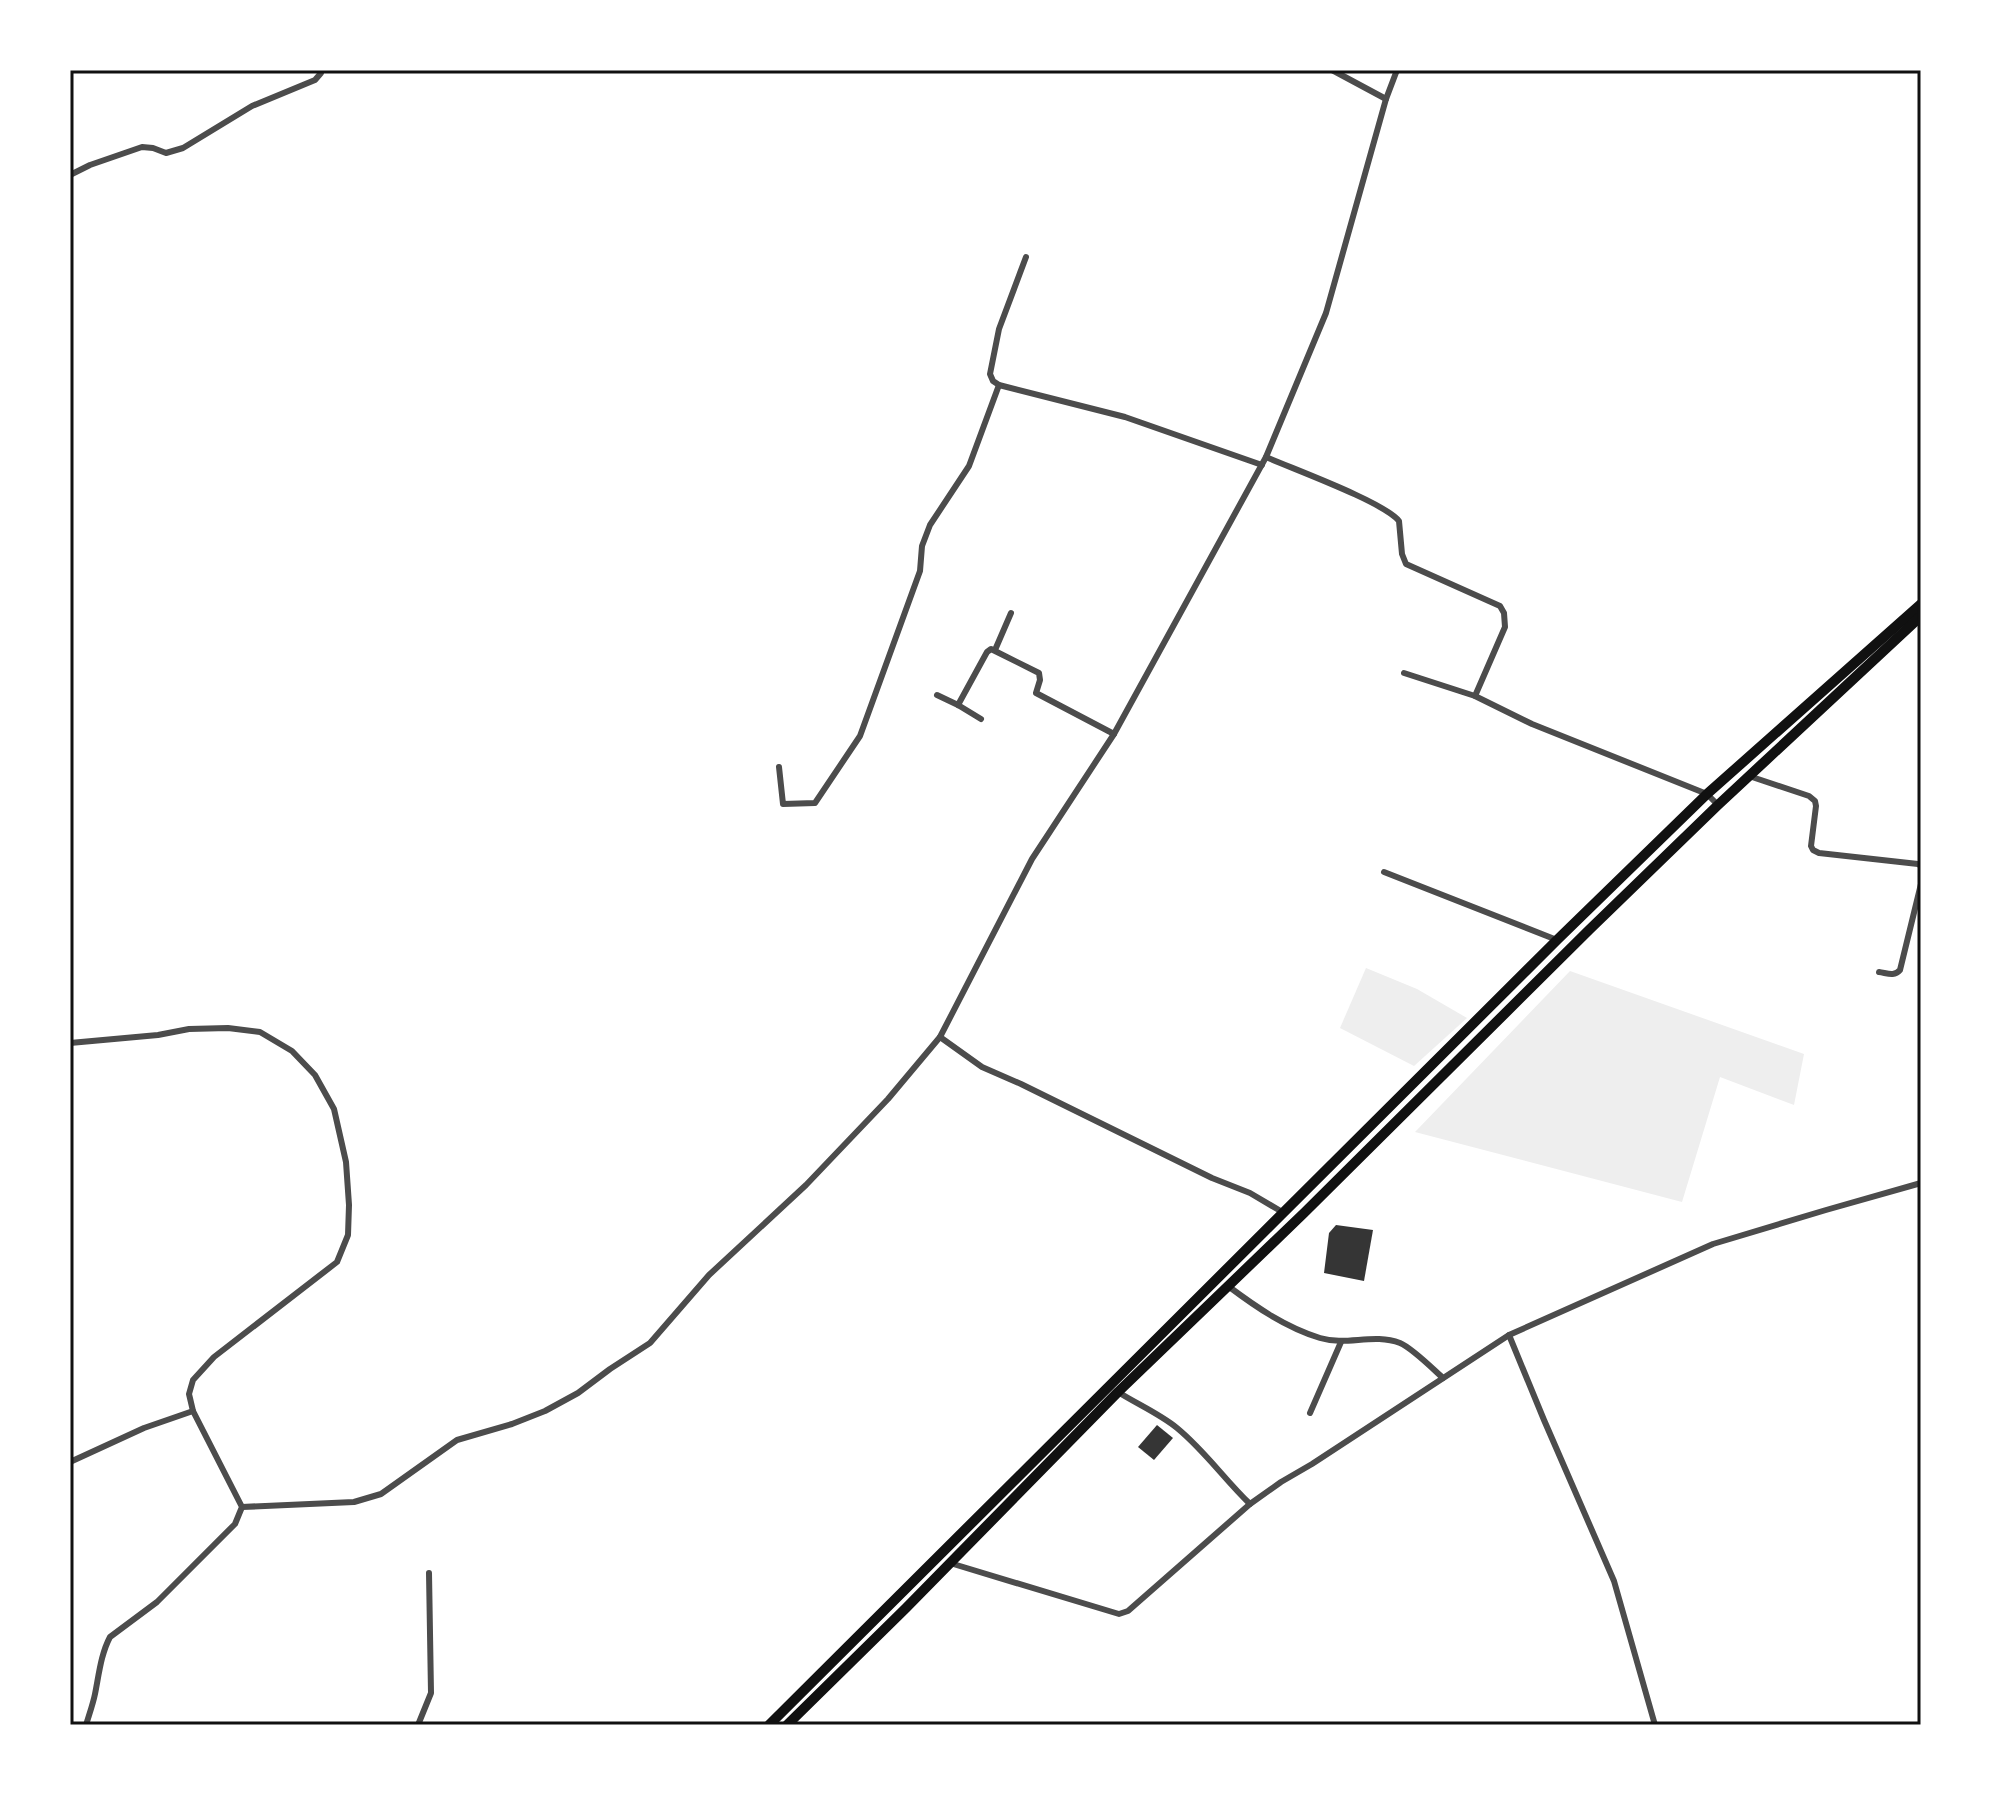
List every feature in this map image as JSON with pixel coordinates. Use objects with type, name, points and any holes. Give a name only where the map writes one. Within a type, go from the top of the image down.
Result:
[{"type":"main road","points":[[769,1725],[1707,794],[1921,604]]},
{"type":"main road","points":[[787,1725],[1118,1392],[1718,805],[1921,616]]},
{"type":"street","points":[[70,175],[142,147],[166,153],[183,148],[252,106],[315,80],[320,70]]},
{"type":"street","points":[[1332,70],[1386,99]]},
{"type":"street","points":[[242,1507],[368,1499],[381,1494],[457,1440],[512,1424],[578,1393],[650,1343],[709,1275],[827,1164],[940,1037],[1032,859],[1114,734],[1266,457],[1326,313],[1386,99],[1397,70]]},
{"type":"street","points":[[1026,257],[999,329],[990,374],[993,381],[1125,417],[1262,465]]},
{"type":"street","points":[[779,767],[783,804],[815,803],[860,736],[920,571],[922,546],[930,525],[969,466],[999,385]]},
{"type":"street","points":[[1266,457],[1390,513],[1399,521],[1406,564],[1500,606],[1505,627],[1475,696]]},
{"type":"street","points":[[995,650],[1011,613]]},
{"type":"street","points":[[958,705],[991,649],[1039,673],[1036,693],[1114,734]]},
{"type":"street","points":[[1404,673],[1475,696],[1532,724],[1707,794],[1718,805]]},
{"type":"street","points":[[937,695],[981,719]]},
{"type":"street","points":[[1749,776],[1809,796],[1815,801],[1813,850],[1921,866]]},
{"type":"street","points":[[1384,872],[1557,940]]},
{"type":"street","points":[[1879,972],[1897,974],[1900,970],[1921,884]]},
{"type":"street","points":[[70,1043],[189,1029],[228,1028],[260,1032],[292,1051],[315,1075],[334,1109],[346,1162],[349,1205],[348,1235],[337,1262],[214,1357],[193,1380],[189,1394],[193,1411],[242,1507],[235,1524],[186,1574],[157,1602],[110,1637],[86,1725]]},
{"type":"street","points":[[940,1037],[982,1067],[1212,1178],[1250,1193],[1284,1213]]},
{"type":"street","points":[[950,1563],[1119,1614],[1128,1611],[1250,1504],[1509,1335],[1713,1244],[1921,1183]]},
{"type":"street","points":[[1228,1286],[1262,1312],[1321,1338],[1341,1342],[1370,1339],[1395,1341],[1443,1378]]},
{"type":"street","points":[[1509,1335],[1614,1581],[1655,1725]]},
{"type":"street","points":[[1310,1413],[1341,1342]]},
{"type":"street","points":[[1118,1392],[1175,1426],[1250,1504]]},
{"type":"street","points":[[70,1462],[144,1428],[193,1411]]},
{"type":"street","points":[[418,1725],[431,1693],[429,1573]]},
{"type":"shaded area","points":[[1366,968],[1417,989],[1467,1018],[1414,1066],[1340,1028]]},
{"type":"shaded area","points":[[1570,971],[1804,1054],[1794,1105],[1720,1077],[1682,1202],[1415,1132]]},
{"type":"building","points":[[1336,1225],[1373,1230],[1364,1281],[1324,1273],[1329,1233]]},
{"type":"building","points":[[1157,1425],[1173,1438],[1154,1460],[1138,1447]]}]
